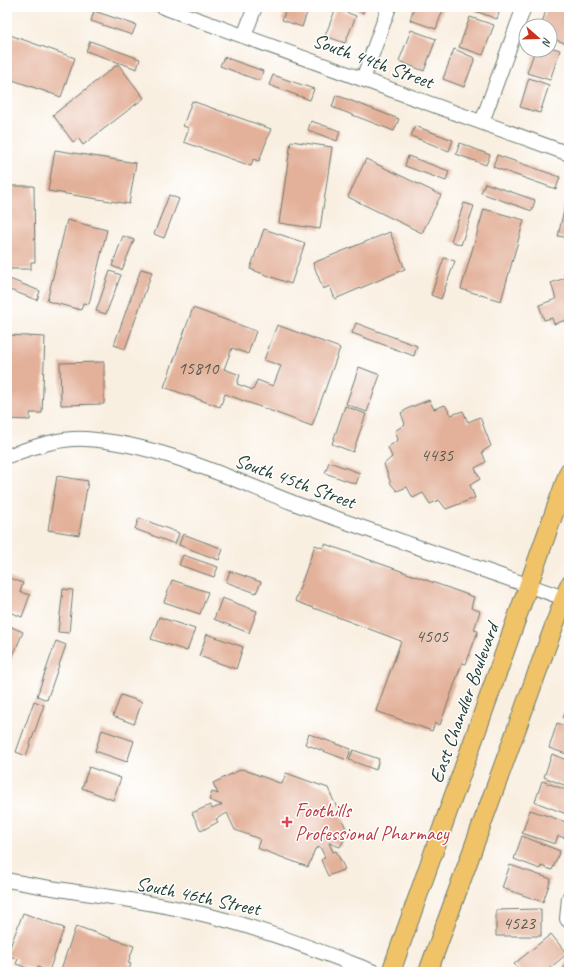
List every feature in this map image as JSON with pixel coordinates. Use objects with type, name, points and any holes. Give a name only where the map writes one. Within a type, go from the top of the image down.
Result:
[{"type":"main road","name":"East Chandler Boulevard","points":[[391,972],[569,472]]},
{"type":"main road","points":[[428,972],[567,591]]},
{"type":"street","name":"South 44th Street","points":[[163,7],[569,154]]},
{"type":"street","points":[[244,36],[255,7]]},
{"type":"street","points":[[363,79],[389,7]]},
{"type":"street","points":[[482,122],[524,7]]},
{"type":"street","name":"South 45th Street","points":[[7,456],[48,443],[85,438],[137,447],[170,456],[313,510],[529,586],[567,591]]},
{"type":"street","name":"South 46th Street","points":[[7,880],[50,889],[197,912],[270,933],[374,972]]},
{"type":"street","points":[[568,920],[569,898]]},
{"type":"building","points":[[287,7],[309,7],[302,27],[282,20]]},
{"type":"building","points":[[349,7],[365,7],[363,13]]},
{"type":"building","points":[[414,7],[444,7],[436,29],[410,20]]},
{"type":"building","points":[[476,7],[501,7],[497,19],[475,11]]},
{"type":"building","points":[[547,7],[563,7],[569,9],[569,32],[565,43],[558,41],[558,18],[544,18]]},
{"type":"building","points":[[336,8],[356,16],[345,43],[325,36]]},
{"type":"building","points":[[94,11],[136,25],[132,35],[91,21]]},
{"type":"building","points":[[470,17],[494,25],[483,55],[459,47]]},
{"type":"building","points":[[411,30],[436,39],[424,71],[399,61]]},
{"type":"building","points":[[7,34],[75,58],[61,97],[7,78]]},
{"type":"building","points":[[90,41],[140,59],[137,69],[86,51]]},
{"type":"building","points":[[454,49],[475,58],[464,87],[443,79]]},
{"type":"building","points":[[224,57],[263,71],[260,81],[220,66]]},
{"type":"building","points":[[532,58],[557,58],[550,80],[527,73]]},
{"type":"building","points":[[118,64],[144,98],[83,145],[78,138],[73,142],[53,115]]},
{"type":"building","points":[[273,75],[314,89],[310,100],[269,85]]},
{"type":"building","points":[[529,78],[549,85],[540,113],[520,107]]},
{"type":"building","points":[[336,95],[399,119],[394,131],[332,107]]},
{"type":"building","points":[[192,101],[271,129],[259,161],[253,159],[251,166],[184,142],[189,128],[183,126]]},
{"type":"building","points":[[311,121],[340,131],[337,141],[308,130]]},
{"type":"building","points":[[415,126],[453,140],[449,151],[411,136]]},
{"type":"building","points":[[291,141],[332,147],[320,229],[279,223]]},
{"type":"building","points":[[460,143],[490,155],[486,165],[456,154]]},
{"type":"building","points":[[55,150],[136,163],[129,204],[48,191]]},
{"type":"building","points":[[497,155],[560,177],[556,189],[493,167]]},
{"type":"building","points":[[408,156],[449,171],[446,181],[405,166]]},
{"type":"building","points":[[366,159],[441,195],[422,233],[348,197]]},
{"type":"building","points":[[485,183],[535,200],[532,211],[481,193]]},
{"type":"building","points":[[7,186],[34,186],[35,262],[31,262],[31,269],[7,269]]},
{"type":"building","points":[[569,193],[569,238],[558,236]]},
{"type":"building","points":[[169,195],[179,199],[164,238],[154,234]]},
{"type":"building","points":[[464,203],[474,206],[461,245],[451,241]]},
{"type":"building","points":[[484,209],[524,220],[501,301],[461,289]]},
{"type":"building","points":[[67,220],[107,230],[89,304],[83,303],[81,310],[47,301]]},
{"type":"building","points":[[264,229],[305,243],[291,284],[250,269]]},
{"type":"building","points":[[390,232],[405,269],[335,299],[330,286],[323,289],[313,263]]},
{"type":"building","points":[[123,236],[134,240],[122,270],[112,266]]},
{"type":"building","points":[[444,258],[455,261],[441,299],[431,295]]},
{"type":"building","points":[[141,269],[152,272],[125,349],[114,345]]},
{"type":"building","points":[[110,271],[121,275],[106,314],[96,311]]},
{"type":"building","points":[[569,272],[569,327],[566,320],[554,324],[552,318],[544,320],[539,305],[556,299],[551,283],[565,278],[564,274]]},
{"type":"building","points":[[7,278],[40,291],[37,300],[7,289]]},
{"type":"building","points":[[193,308],[256,331],[248,354],[232,348],[224,369],[240,375],[237,384],[253,390],[257,380],[273,386],[281,366],[264,360],[277,325],[340,348],[312,426],[225,394],[220,407],[164,387]]},
{"type":"building","points":[[356,323],[417,346],[414,356],[352,333]]},
{"type":"building","points":[[7,335],[45,337],[42,413],[30,413],[30,420],[7,419]]},
{"type":"building","points":[[104,362],[104,404],[61,405],[60,363]]},
{"type":"building","points":[[359,367],[380,375],[367,412],[346,404]]},
{"type":"building","points":[[429,400],[434,409],[445,405],[451,415],[463,411],[468,422],[480,417],[491,446],[482,452],[486,462],[475,468],[480,479],[470,485],[475,498],[446,509],[439,500],[430,504],[423,493],[413,498],[407,487],[397,491],[391,484],[384,464],[392,457],[388,447],[398,440],[395,431],[405,424],[401,413]]},
{"type":"building","points":[[345,406],[366,414],[353,452],[332,444]]},
{"type":"building","points":[[329,462],[360,473],[356,484],[325,473]]},
{"type":"building","points":[[57,476],[88,481],[79,535],[48,530]]},
{"type":"building","points":[[139,518],[179,533],[175,544],[135,529]]},
{"type":"building","points":[[183,534],[223,549],[219,560],[179,545]]},
{"type":"building","points":[[325,544],[474,597],[471,608],[480,611],[474,630],[478,631],[466,664],[462,663],[440,725],[435,723],[432,731],[376,711],[401,641],[295,601],[315,545],[323,548]]},
{"type":"building","points":[[183,555],[218,567],[214,577],[179,565]]},
{"type":"building","points":[[230,571],[261,582],[256,593],[226,582]]},
{"type":"building","points":[[7,577],[23,583],[20,592],[30,595],[22,617],[7,611]]},
{"type":"building","points":[[172,580],[208,592],[200,614],[164,602]]},
{"type":"building","points":[[63,589],[73,590],[69,633],[58,632]]},
{"type":"building","points":[[222,598],[257,611],[249,633],[214,619]]},
{"type":"building","points":[[159,617],[195,629],[187,651],[151,639]]},
{"type":"building","points":[[7,625],[23,632],[7,670]]},
{"type":"building","points":[[207,634],[243,647],[236,669],[199,656]]},
{"type":"building","points":[[56,641],[66,645],[47,700],[37,696]]},
{"type":"building","points":[[121,695],[142,702],[134,724],[113,716]]},
{"type":"building","points":[[34,701],[44,705],[26,756],[16,752]]},
{"type":"building","points":[[569,702],[569,720],[563,718]]},
{"type":"building","points":[[557,723],[569,727],[569,755],[549,748]]},
{"type":"building","points":[[102,730],[134,741],[127,762],[95,751]]},
{"type":"building","points":[[309,734],[351,749],[347,760],[305,744]]},
{"type":"building","points":[[353,750],[379,759],[376,770],[349,760]]},
{"type":"building","points":[[552,754],[569,761],[569,787],[544,777]]},
{"type":"building","points":[[89,767],[121,778],[113,800],[82,788]]},
{"type":"building","name":"Foothills Professional Pharmacy","points":[[242,769],[282,784],[286,773],[328,788],[348,833],[338,837],[344,840],[340,847],[329,843],[333,852],[336,851],[345,869],[328,876],[321,860],[325,857],[320,847],[315,849],[308,867],[257,848],[260,839],[235,830],[227,813],[216,819],[218,822],[201,831],[192,813],[210,805],[212,809],[222,805],[209,800],[212,792],[218,794],[213,783]]},
{"type":"building","points":[[542,781],[569,791],[569,815],[535,802]]},
{"type":"building","points":[[530,810],[569,823],[566,838],[558,836],[555,844],[522,833]]},
{"type":"building","points":[[522,836],[560,851],[552,870],[541,866],[540,869],[514,859]]},
{"type":"building","points":[[510,865],[551,879],[543,902],[502,888]]},
{"type":"building","points":[[541,909],[541,936],[496,936],[496,910]]},
{"type":"building","points":[[23,913],[64,928],[49,971],[38,967],[36,971],[16,964],[18,959],[7,955]]},
{"type":"building","points":[[76,926],[134,946],[128,963],[131,964],[128,972],[60,972]]},
{"type":"building","points":[[551,934],[567,954],[545,972],[521,972],[514,964]]},
{"type":"building","points":[[569,957],[569,972],[562,972]]},
{"type":"place","name":"Foothills Professional Pharmacy","points":[[287,822]]}]
